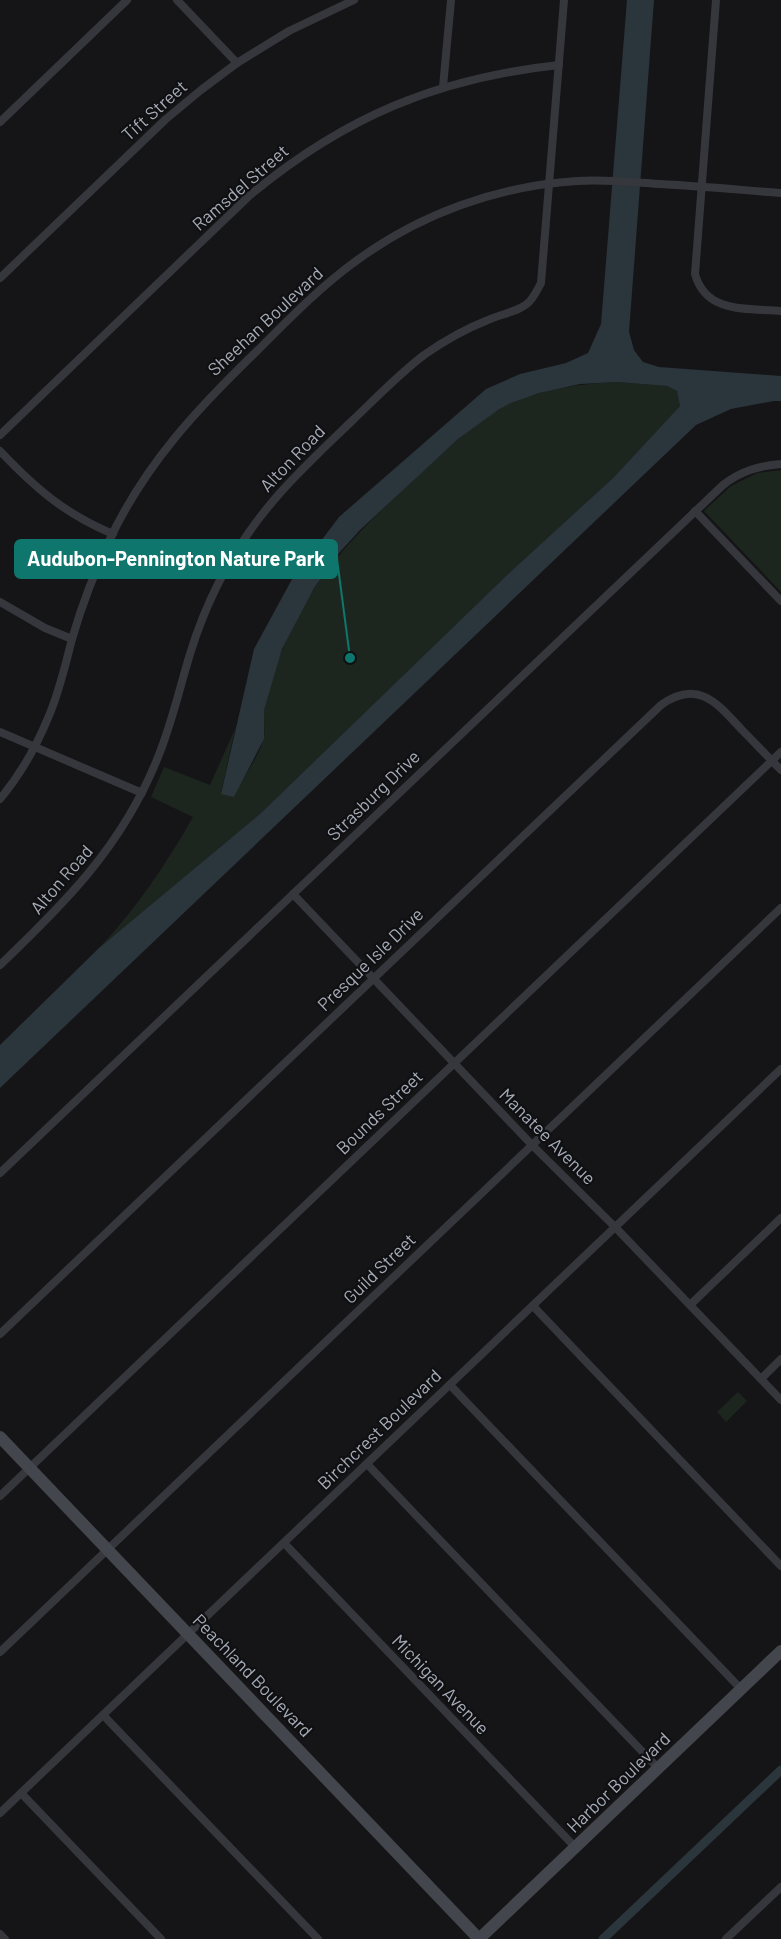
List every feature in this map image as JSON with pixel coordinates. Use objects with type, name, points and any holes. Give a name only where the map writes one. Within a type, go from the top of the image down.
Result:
[{"type":"street","points":[[0,122],[127,0]]},
{"type":"street","points":[[177,0],[237,63]]},
{"type":"street","name":"Tift Street","points":[[0,278],[166,119],[201,90],[237,63],[288,31],[336,3],[354,0]]},
{"type":"street","points":[[443,87],[451,0]]},
{"type":"street","name":"Alton Road","points":[[0,965],[65,903],[87,878],[124,824],[142,793],[168,732],[190,653],[206,609],[247,535],[280,492],[412,365],[437,346],[464,330],[521,308],[530,302],[542,283],[564,0]]},
{"type":"street","points":[[717,0],[695,274],[698,285],[714,302],[727,306],[781,310]]},
{"type":"street","name":"Ramsdel Street","points":[[0,435],[233,212],[271,178],[316,146],[357,122],[443,87],[504,72],[559,65]]},
{"type":"street","name":"Sheehan Boulevard","points":[[0,799],[35,747],[57,696],[89,587],[113,534],[150,470],[212,394],[332,279],[379,245],[430,217],[485,197],[549,183],[610,180],[781,193]]},
{"type":"street","points":[[0,451],[51,500],[82,520],[113,534]]},
{"type":"street","name":"Strasburg Drive","points":[[0,1173],[695,511],[734,476],[763,465],[781,465]]},
{"type":"street","points":[[695,511],[781,601]]},
{"type":"street","points":[[0,602],[45,628],[72,639]]},
{"type":"street","name":"Presque Isle Drive","points":[[0,1334],[670,698],[691,693],[711,699],[781,770]]},
{"type":"street","points":[[0,732],[142,793]]},
{"type":"street","name":"Bounds Street","points":[[0,1496],[781,752]]},
{"type":"street","name":"Manatee Avenue","points":[[293,894],[532,1145],[615,1227],[781,1400]]},
{"type":"street","name":"Guild Street","points":[[0,1652],[781,908]]},
{"type":"street","name":"Birchcrest Boulevard","points":[[0,1813],[781,1069]]},
{"type":"street","points":[[690,1305],[781,1218]]},
{"type":"street","points":[[532,1306],[781,1566]]},
{"type":"street","points":[[761,1379],[781,1359]]},
{"type":"street","points":[[450,1385],[741,1689]]},
{"type":"street","name":"Peachland Boulevard","points":[[0,1437],[479,1939]]},
{"type":"street","points":[[367,1464],[658,1768]]},
{"type":"street","name":"Michigan Avenue","points":[[284,1543],[575,1847]]},
{"type":"street","name":"Harbor Boulevard","points":[[479,1939],[781,1651]]},
{"type":"street","points":[[103,1715],[318,1939]]},
{"type":"street","points":[[21,1793],[161,1939]]},
{"type":"street","points":[[726,1939],[781,1887]]},
{"type":"street","points":[[0,1934],[5,1939]]},
{"type":"shaded area","points":[[627,0],[654,0],[629,332],[634,350],[643,362],[659,367],[781,376],[781,401],[731,409],[696,425],[0,1088],[0,1045],[99,948],[261,813],[507,575],[613,478],[680,406],[677,391],[667,386],[617,382],[580,384],[539,393],[511,403],[458,439],[360,530],[339,553],[314,588],[282,649],[264,710],[264,739],[234,797],[221,794],[254,649],[291,581],[339,517],[486,389],[520,374],[566,363],[588,353],[601,324]]},
{"type":"shaded area","points":[[617,382],[667,386],[677,391],[680,406],[613,478],[507,575],[261,813],[99,948],[150,885],[193,817],[151,797],[164,767],[210,785],[235,729],[221,793],[234,797],[263,741],[266,699],[275,667],[288,638],[304,604],[318,582],[351,542],[425,469],[487,416],[511,403],[550,390]]},
{"type":"shaded area","points":[[781,470],[781,592],[704,511],[731,486],[757,473]]},
{"type":"shaded area","points":[[738,1392],[747,1401],[726,1422],[717,1412]]},
{"type":"waterway","points":[[603,1939],[781,1770]]},
{"type":"place","name":"Audubon-Pennington Nature Park","points":[[350,658]]}]
